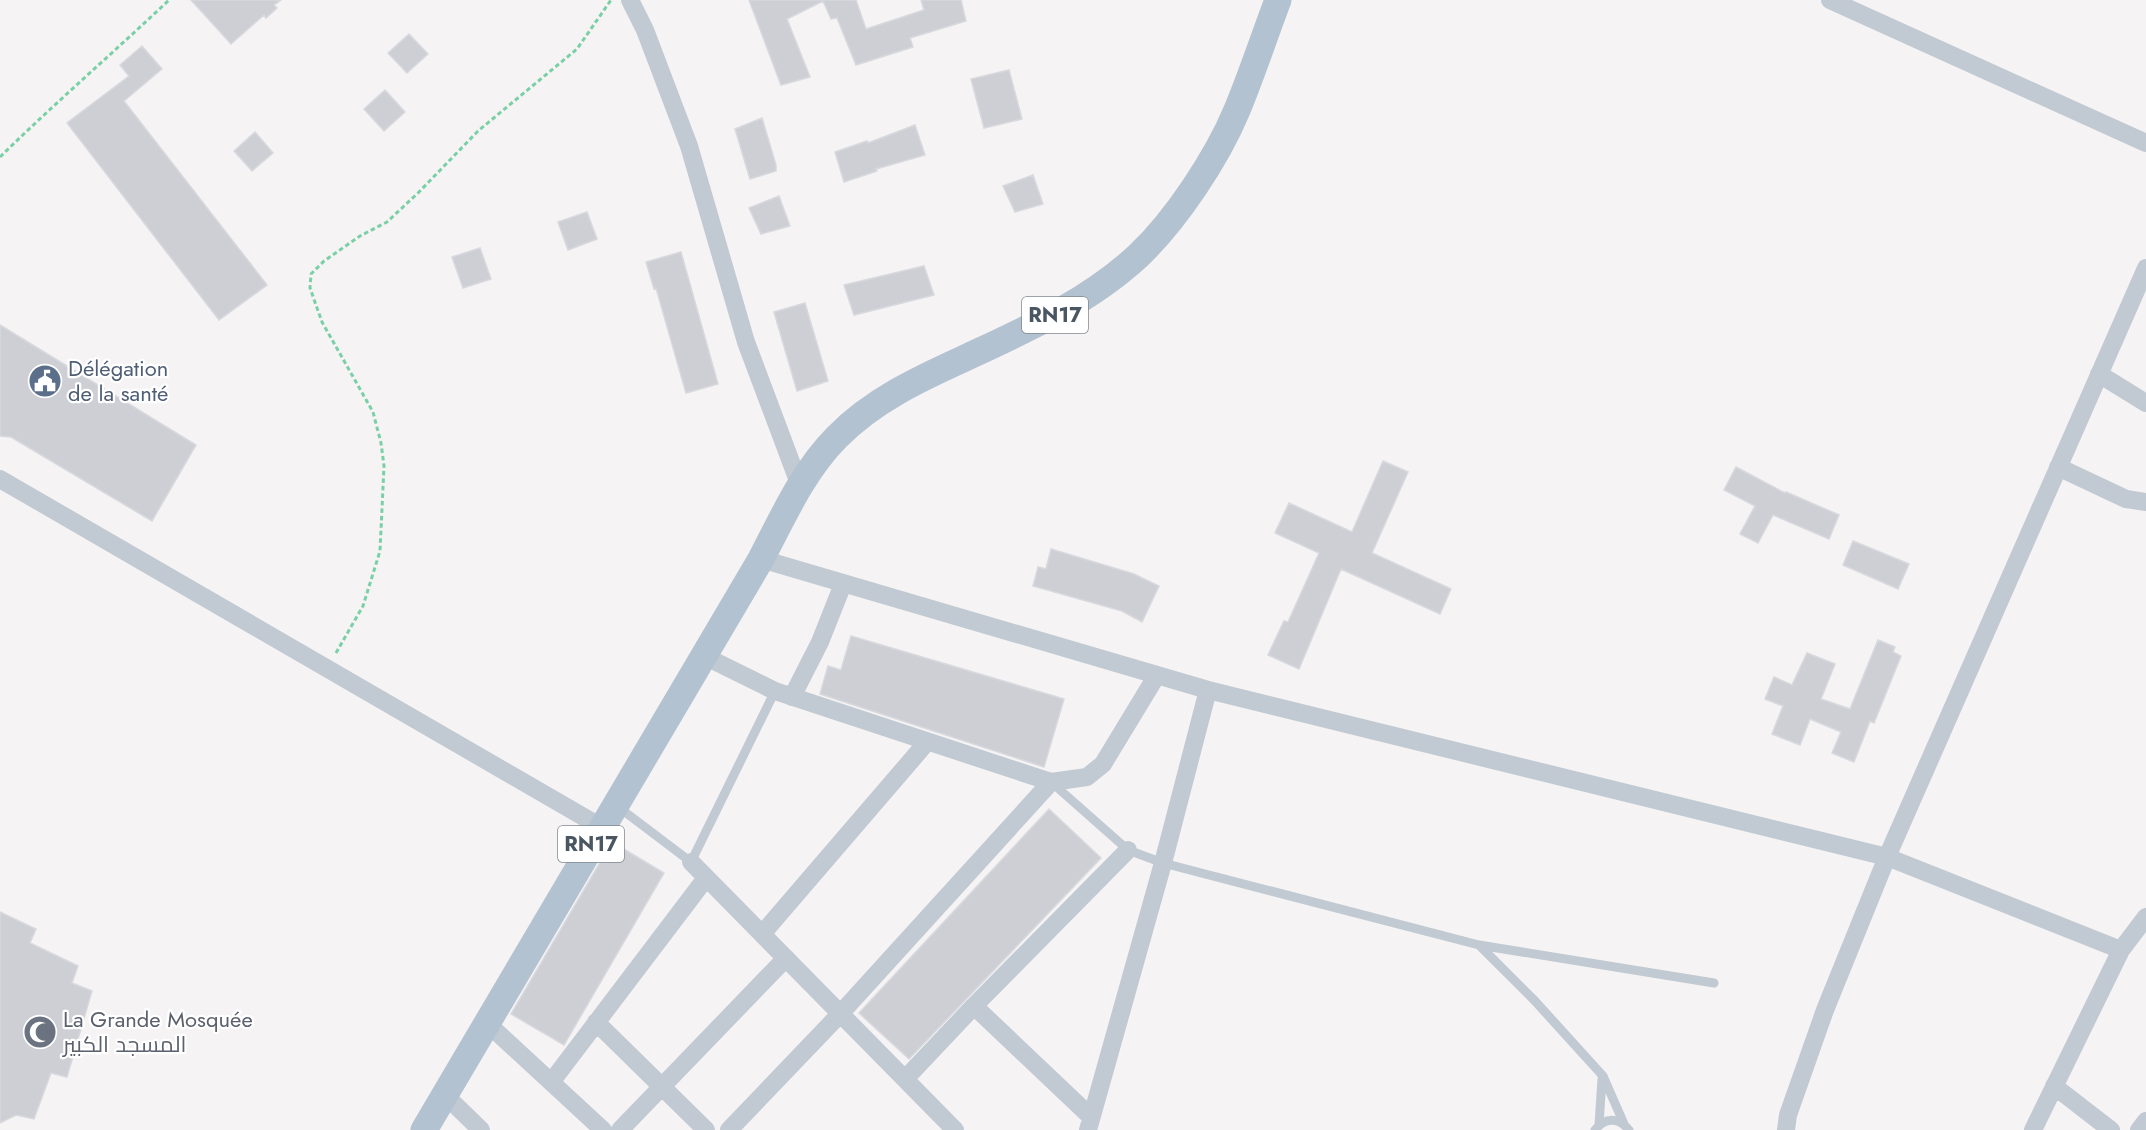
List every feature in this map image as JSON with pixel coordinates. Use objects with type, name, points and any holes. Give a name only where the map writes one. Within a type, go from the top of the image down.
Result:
[{"type":"main road","name":"RN17","points":[[424,1130],[704,656],[800,486],[826,449],[838,436],[883,400],[911,383],[1056,315],[1102,286],[1147,247],[1200,178],[1228,130],[1278,0]]},
{"type":"street","points":[[630,0],[645,30],[689,146],[746,342],[800,486]]},
{"type":"street","points":[[1830,0],[2146,143]]},
{"type":"street","points":[[1785,1130],[1788,1115],[1825,1010],[1887,856],[2146,268]]},
{"type":"street","points":[[2099,374],[2146,403]]},
{"type":"street","points":[[2058,467],[2126,499],[2146,502]]},
{"type":"street","points":[[0,479],[327,668],[608,816]]},
{"type":"street","points":[[760,559],[1208,690],[1887,856],[2121,950]]},
{"type":"street","points":[[784,694],[820,642],[843,584]]},
{"type":"street","points":[[704,656],[784,694],[1051,782],[1087,777],[1103,764],[1157,675]]},
{"type":"street","points":[[1090,1124],[1208,690]]},
{"type":"street","points":[[763,933],[927,742]]},
{"type":"street","points":[[729,1130],[840,1014],[1051,782]]},
{"type":"street","points":[[905,1079],[1128,850]]},
{"type":"street","points":[[691,862],[955,1130]]},
{"type":"street","points":[[552,1081],[706,878]]},
{"type":"street","points":[[2032,1130],[2121,950],[2145,922]]},
{"type":"street","points":[[620,1130],[786,958]]},
{"type":"street","points":[[974,1006],[1090,1124]]},
{"type":"street","points":[[596,1022],[706,1130]]},
{"type":"street","points":[[487,1023],[603,1130]]},
{"type":"street","points":[[2054,1086],[2111,1130]]},
{"type":"street","points":[[445,1095],[481,1130]]},
{"type":"street","points":[[2139,1130],[2146,1121]]},
{"type":"lane","points":[[608,816],[691,862],[784,694]]},
{"type":"lane","points":[[1051,782],[1128,850],[1162,863],[1479,945],[1714,983]]},
{"type":"lane","points":[[1479,945],[1535,1001],[1603,1076],[1627,1127]]},
{"type":"lane","points":[[1597,1127],[1603,1076]]},
{"type":"lane","points":[[1597,1127],[1611,1120],[1627,1127]]},
{"type":"path","points":[[0,158],[169,0]]},
{"type":"path","points":[[327,668],[363,606],[380,551],[384,466],[373,412],[322,322],[310,288],[311,274],[324,261],[360,236],[387,222],[478,132],[577,49],[611,0]]},
{"type":"building","points":[[191,0],[281,0],[274,5],[277,8],[266,18],[264,15],[231,44]]},
{"type":"building","points":[[749,0],[856,0],[866,29],[924,10],[921,0],[961,0],[966,21],[910,38],[913,47],[856,65],[837,18],[831,19],[823,1],[787,19],[810,77],[781,85]]},
{"type":"building","points":[[409,34],[428,54],[407,73],[388,53]]},
{"type":"building","points":[[142,46],[162,69],[124,101],[267,285],[219,320],[67,123],[129,76],[120,65]]},
{"type":"building","points":[[1009,70],[1022,119],[984,128],[971,79]]},
{"type":"building","points":[[385,90],[405,112],[384,131],[364,109]]},
{"type":"building","points":[[762,118],[776,171],[750,179],[735,129]]},
{"type":"building","points":[[915,125],[925,155],[876,169],[877,171],[844,182],[835,152],[867,141],[868,143]]},
{"type":"building","points":[[255,132],[273,153],[252,171],[234,151]]},
{"type":"building","points":[[1033,175],[1043,204],[1015,212],[1003,186]]},
{"type":"building","points":[[779,196],[790,226],[761,234],[749,208]]},
{"type":"building","points":[[587,212],[597,239],[568,250],[558,222]]},
{"type":"building","points":[[480,248],[491,279],[463,288],[452,257]]},
{"type":"building","points":[[681,252],[718,384],[686,393],[656,288],[654,289],[646,262]]},
{"type":"building","points":[[924,266],[934,295],[854,315],[844,285]]},
{"type":"building","points":[[805,303],[828,381],[797,391],[774,312]]},
{"type":"building","name":"Délégation de la santé","points":[[0,325],[196,445],[152,521],[11,437],[0,436]]},
{"type":"building","points":[[1383,461],[1408,472],[1372,553],[1451,589],[1440,614],[1341,569],[1299,669],[1268,655],[1284,621],[1288,622],[1319,553],[1275,533],[1289,503],[1352,532]]},
{"type":"building","points":[[1736,467],[1785,493],[1839,515],[1829,539],[1773,515],[1758,543],[1740,534],[1755,506],[1724,490]]},
{"type":"building","points":[[1853,541],[1909,564],[1898,589],[1843,565]]},
{"type":"building","points":[[1051,549],[1134,574],[1159,586],[1142,622],[1122,611],[1033,586],[1038,567],[1046,569]]},
{"type":"building","points":[[851,636],[1064,699],[1044,767],[820,694],[828,666],[841,670]]},
{"type":"building","points":[[1878,640],[1895,647],[1893,652],[1901,656],[1874,723],[1870,721],[1854,762],[1832,753],[1841,732],[1810,719],[1800,745],[1772,734],[1783,706],[1765,699],[1774,677],[1792,685],[1807,653],[1835,664],[1821,699],[1850,709]]},
{"type":"building","points":[[1049,809],[1101,858],[909,1059],[859,1013]]},
{"type":"building","points":[[612,842],[664,873],[564,1045],[511,1014]]},
{"type":"building","name":"La Grande Mosquée المسجد الكبير","points":[[0,912],[36,929],[30,943],[78,966],[72,983],[92,991],[67,1077],[51,1073],[34,1119],[16,1115],[0,1123]]},
{"type":"place","name":"Délégation de la santé","points":[[45,381]]},
{"type":"place","name":"La Grande Mosquée المسجد الكبير","points":[[40,1032]]}]
